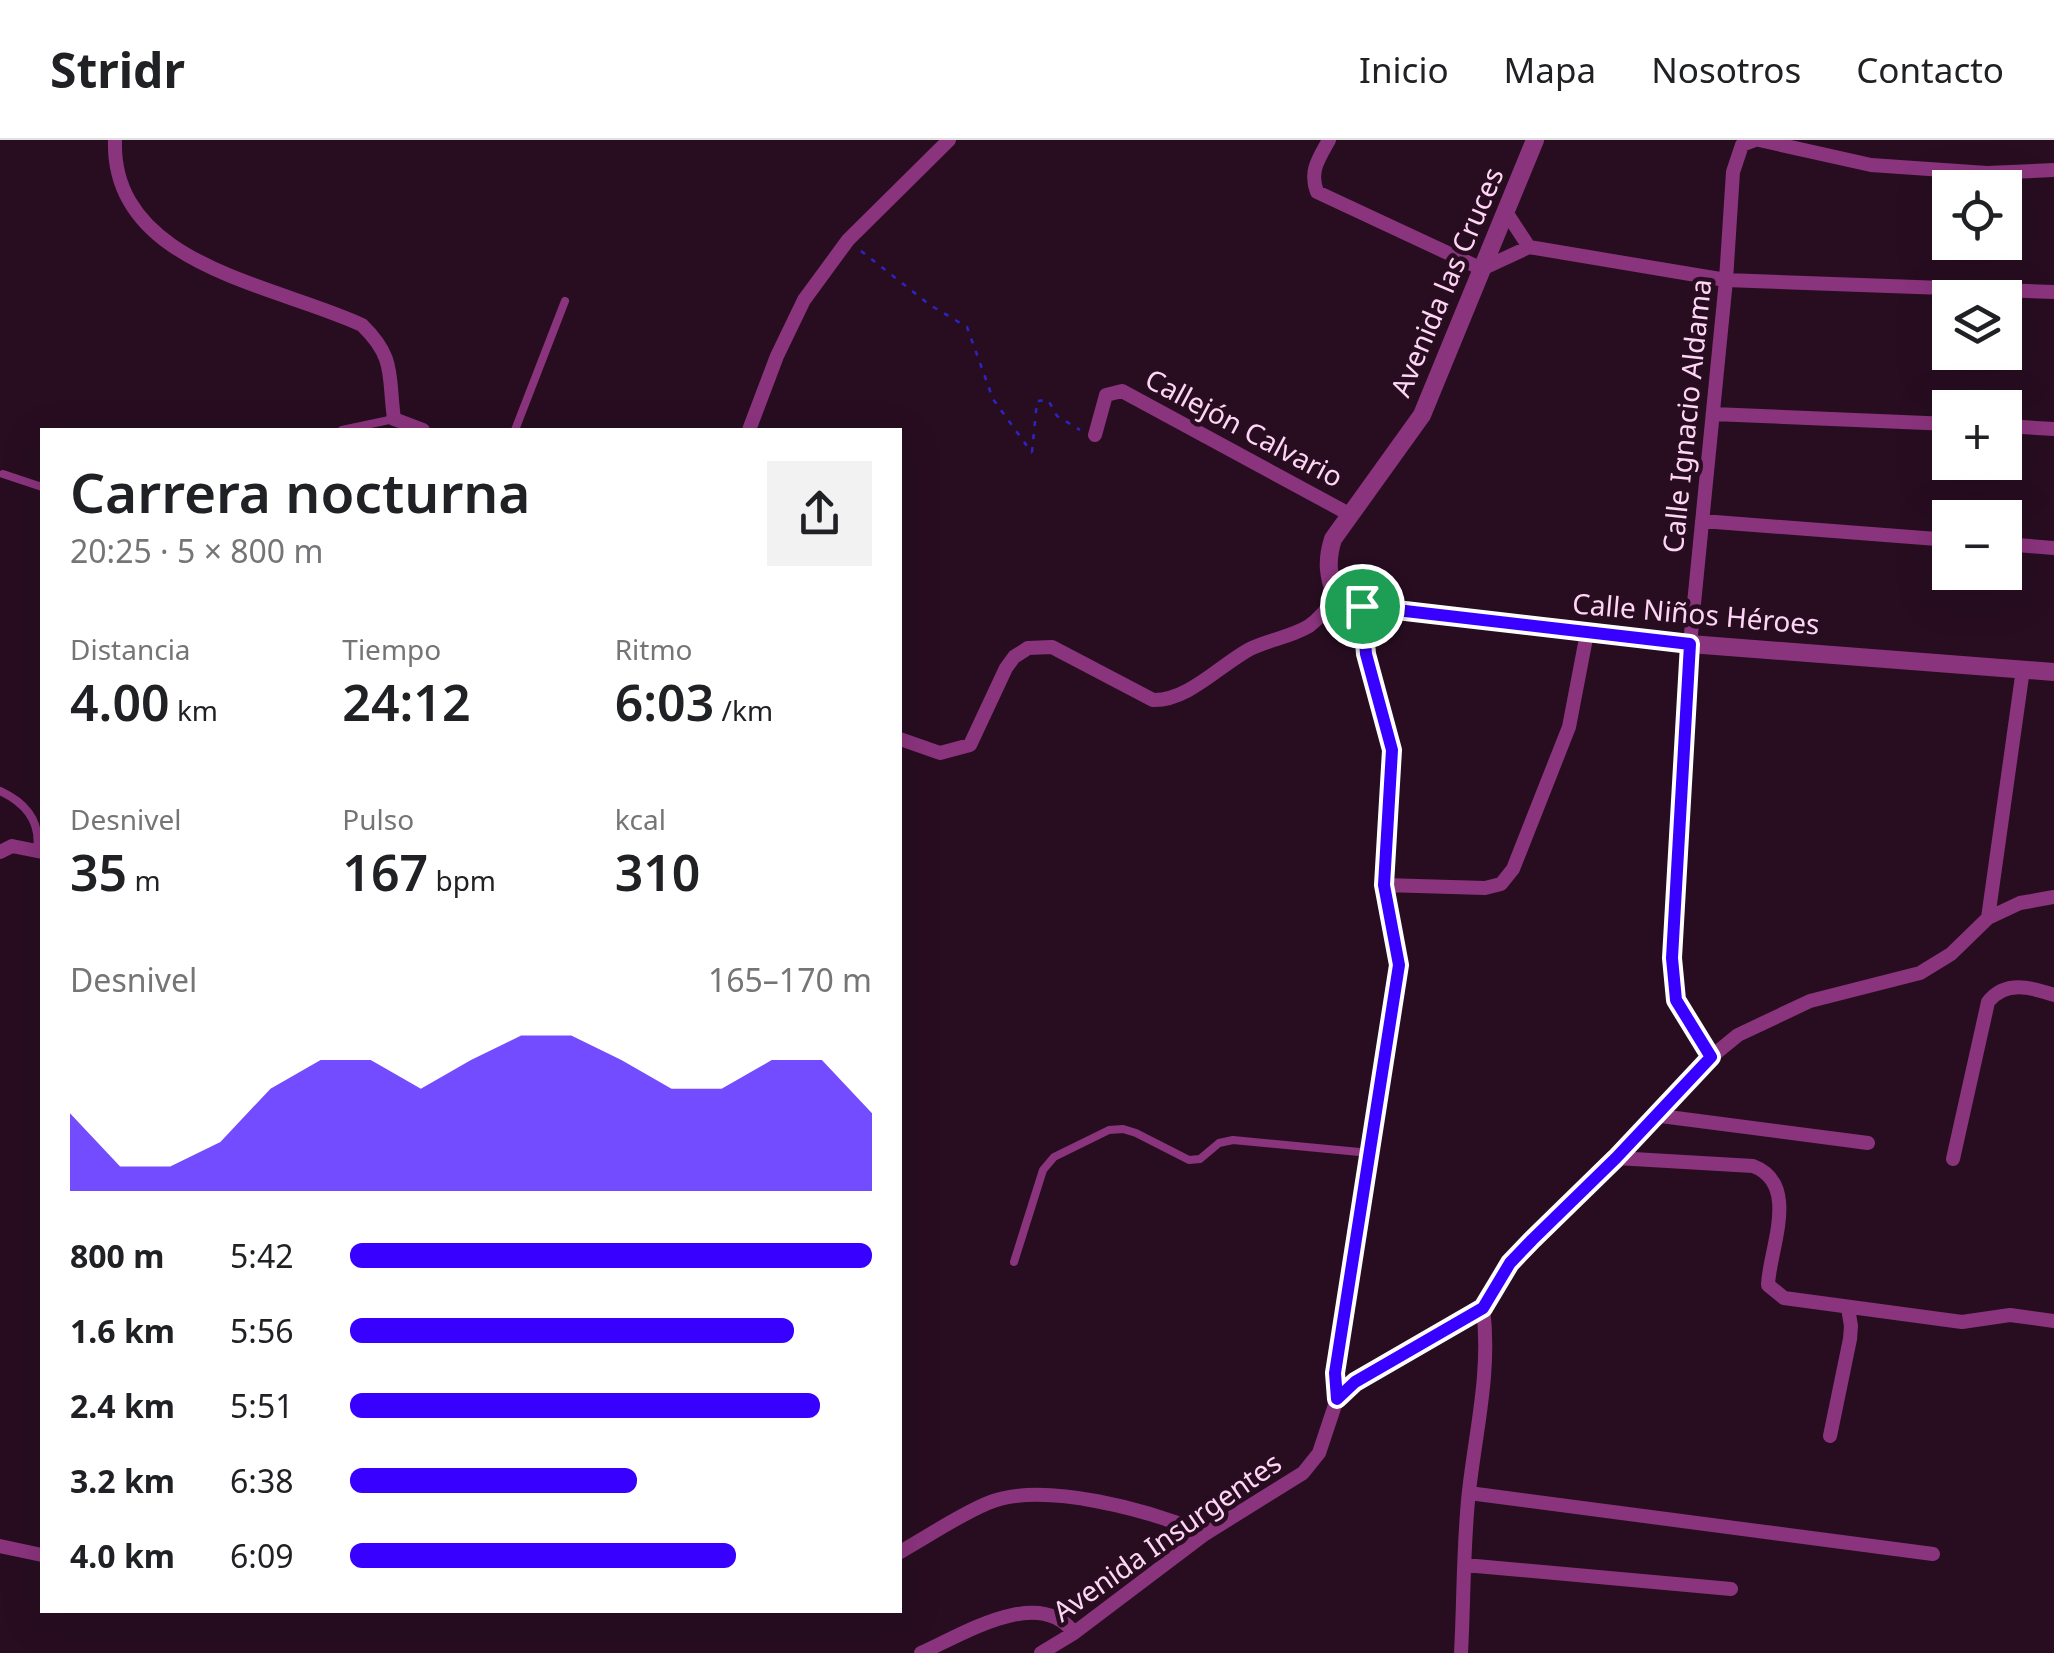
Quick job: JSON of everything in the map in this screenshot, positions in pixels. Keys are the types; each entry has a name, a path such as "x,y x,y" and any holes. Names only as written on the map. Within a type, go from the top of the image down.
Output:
{"street":[{"path":"115,140 116,172 123,192 151,232 202,262 362,324 381,344 390,364 394,419 417,428"},
{"path":"750,428 777,356 804,300 848,240 949,140"},
{"path":"1329,140 1314,166 1317,192 1482,269 1529,247 1726,280 2054,292"},
{"name":"Avenida las Cruces","path":"1336,597 1328,576 1328,556 1334,539 1422,415 1535,140"},
{"path":"1757,140 1871,165 1987,173 2054,170"},
{"name":"Calle Ignacio Aldama","path":"1711,1057 1676,1000 1672,958 1690,644 1733,172 1742,145 1757,140"},
{"path":"1506,212 1529,247"},
{"name":"Callejón Calvario","path":"1095,436 1106,395 1113,391 1134,395 1349,514"},
{"path":"1713,414 1932,423"},
{"path":"2022,427 2054,428"},
{"path":"1702,521 1932,539"},
{"path":"2022,545 2054,548"},
{"path":"902,740 940,753 970,745 1006,668 1028,648 1052,647 1153,700 1165,700 1178,696 1248,650 1306,628 1336,597"},
{"name":"Calle Niños Héroes","path":"1336,597 1362,606 1690,644 2054,672"},
{"name":"Avenida Insurgentes","path":"1054,1650 1205,1534 1303,1473 1320,1453 1337,1399 1335,1373 1399,965 1384,885 1392,750 1366,654 1362,606"},
{"path":"1384,885 1484,888 1501,884 1513,870 1569,727 1587,632"},
{"path":"1988,918 2022,669"},
{"path":"0,852 12,846 40,851"},
{"path":"1337,1399 1355,1382 1483,1308 1521,1251 1711,1057 1738,1036 1810,1001 1920,973 1951,954 1988,918 2020,903 2054,897"},
{"path":"1953,1159 1988,1002 2004,988 2020,986 2054,994"},
{"path":"1653,1115 1868,1142"},
{"path":"1616,1158 1754,1166 1764,1170 1772,1180 1780,1220 1768,1285 1784,1298 1962,1322 2010,1315 2054,1321"},
{"path":"1460,1653 1469,1493 1484,1388 1487,1342 1483,1308"},
{"path":"1830,1436 1852,1326 1848,1308"},
{"path":"1469,1493 1932,1554"},
{"path":"902,1551 991,1502 1054,1496 1162,1516 1205,1534"},
{"path":"0,1546 40,1555"},
{"path":"1466,1565 1731,1589"},
{"path":"922,1653 1020,1612 1053,1618 1067,1624 1074,1633"}],"lane":[{"path":"515,428 565,302"},
{"path":"351,428 394,419"},
{"path":"3,474 40,486"},
{"path":"0,791 20,802 31,816 40,832 40,851"},
{"path":"1014,1262 1043,1170 1054,1157 1109,1130 1136,1133 1189,1160 1200,1159 1219,1143 1233,1140 1370,1153"}],"path":[{"path":"848,240 930,305 966,326 993,399 1032,453 1038,401 1042,399 1048,400 1057,416 1095,436"}],"route":[{"path":"1362,606 1690,644 1672,958 1676,1000 1711,1057 1510,1263 1483,1308 1355,1382 1337,1399 1335,1373 1399,965 1384,885 1392,750 1366,654 1362,606"}]}
